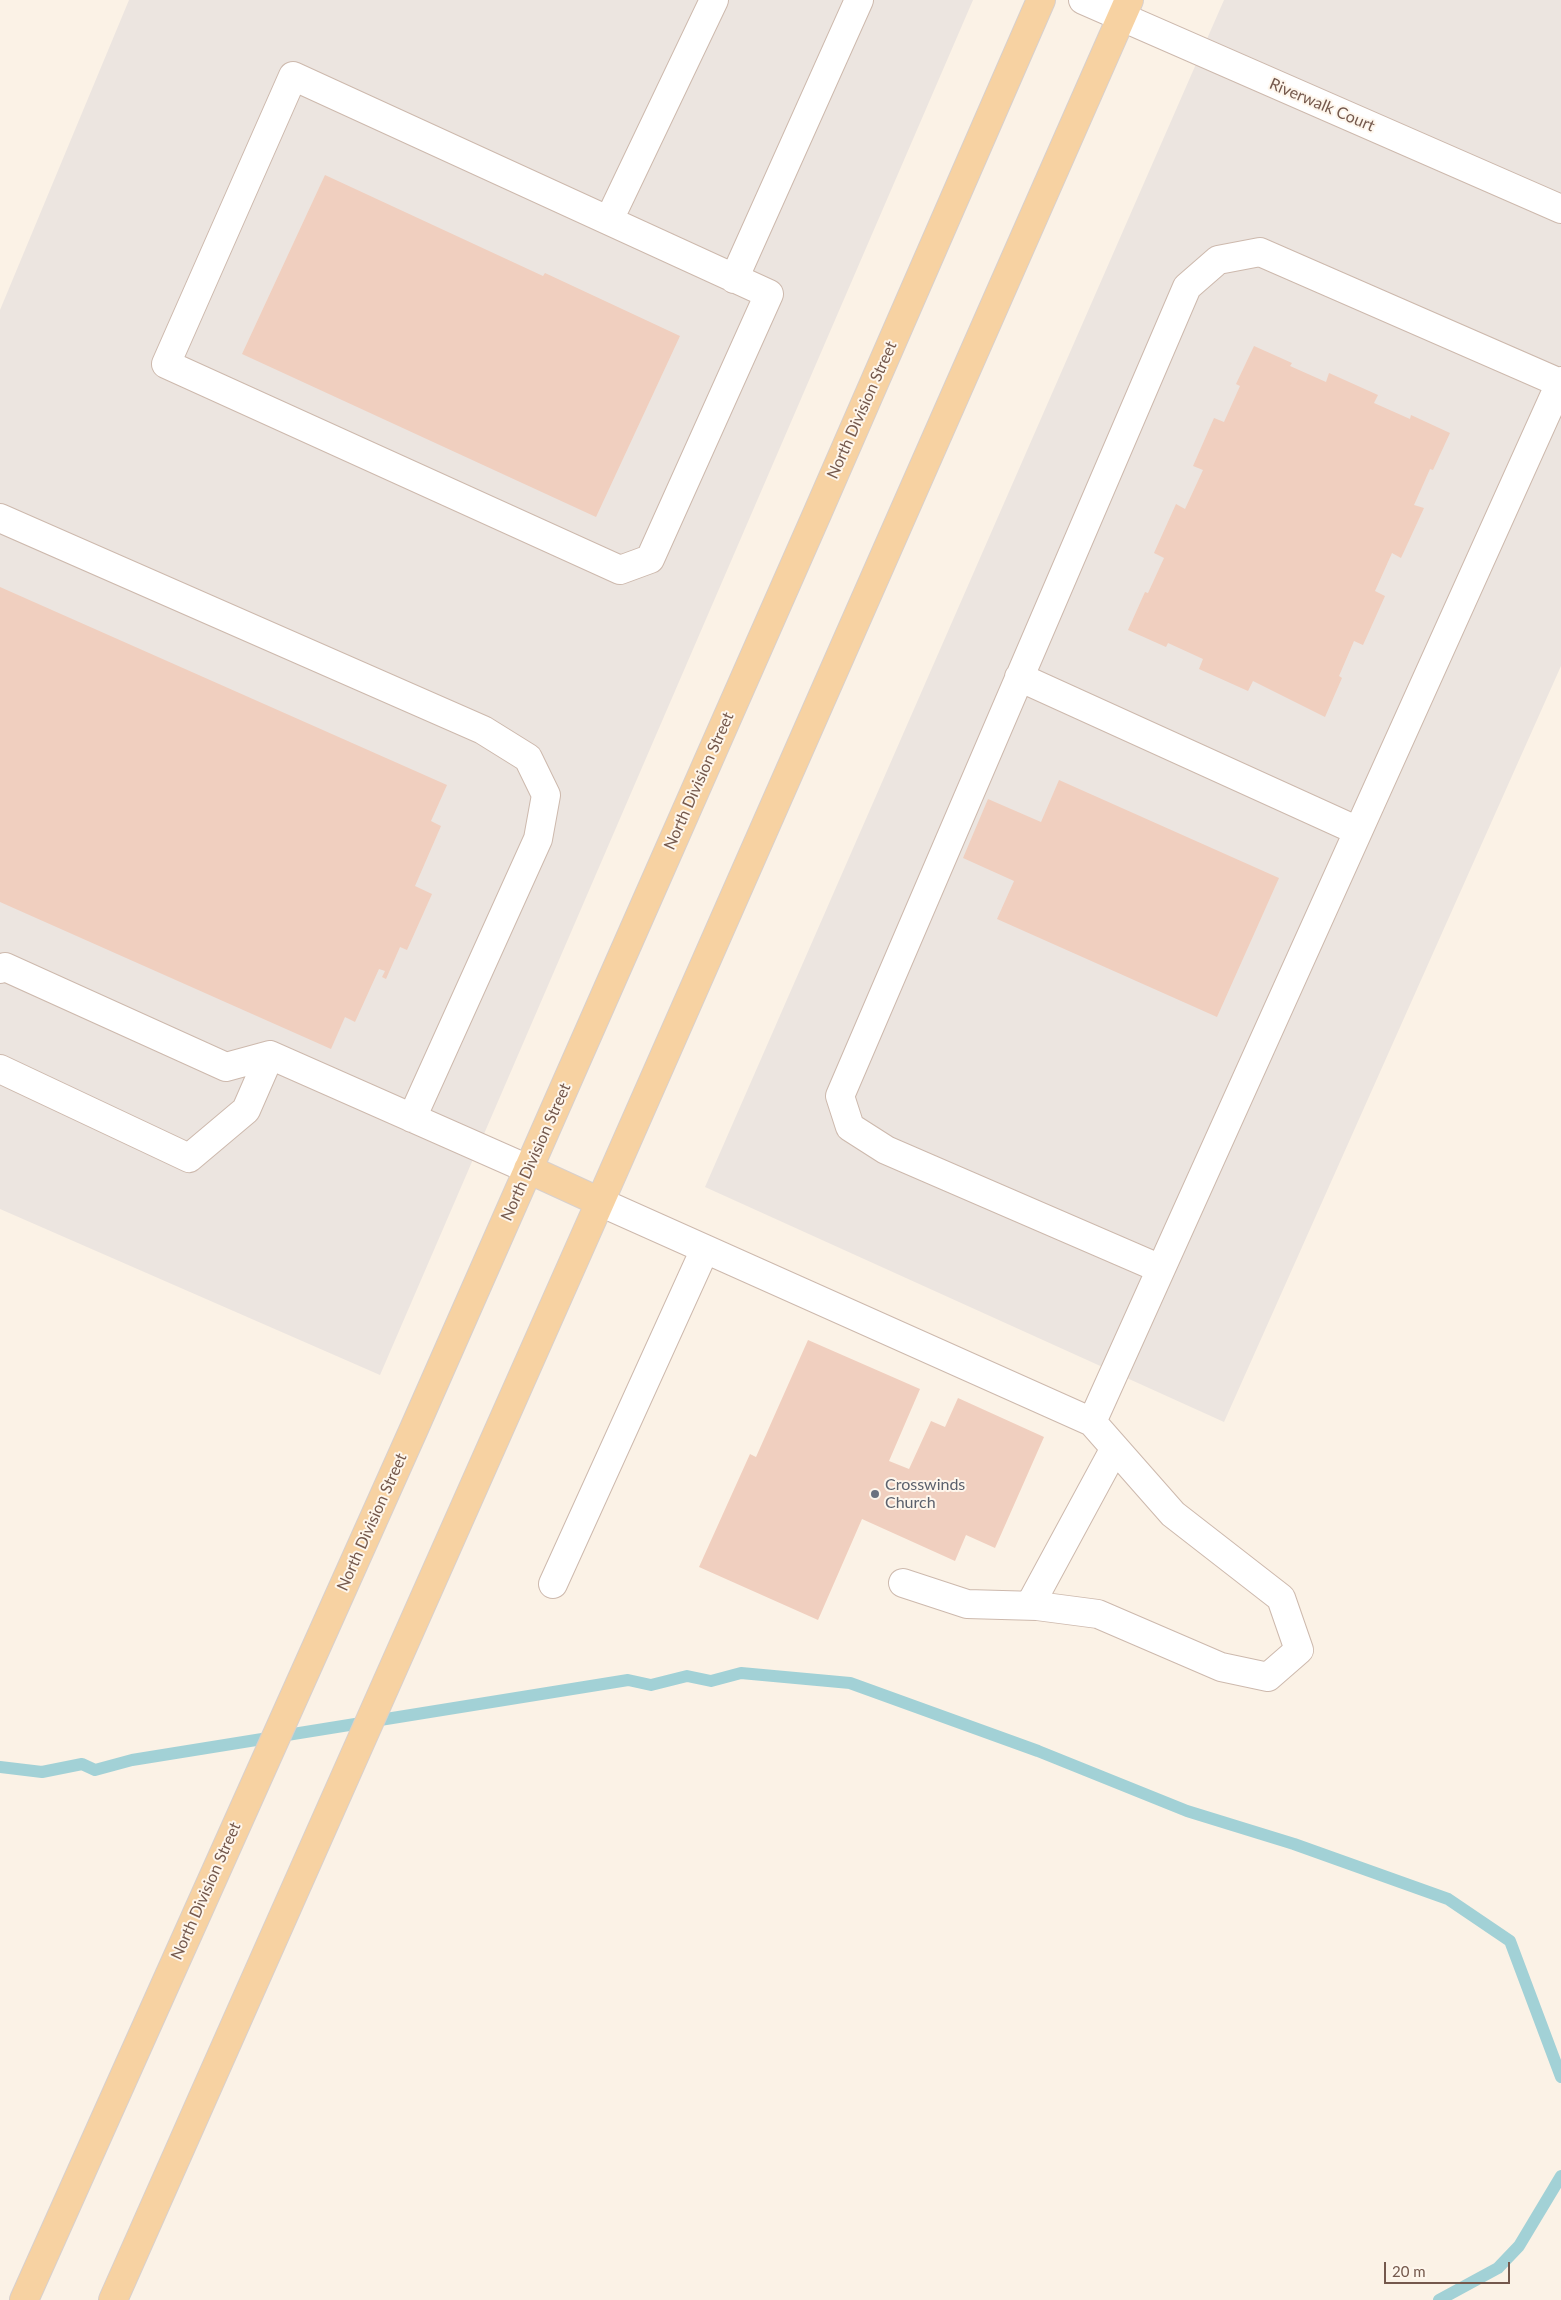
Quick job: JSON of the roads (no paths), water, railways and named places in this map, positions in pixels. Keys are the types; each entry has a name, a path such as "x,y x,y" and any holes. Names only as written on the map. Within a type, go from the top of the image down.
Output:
{"main road":[{"name":"North Division Street","path":"24,2300 528,1169 1041,0"},
{"path":"113,2300 600,1202 1125,9"},
{"path":"528,1169 600,1202"}],"street":[{"path":"609,220 714,0"},
{"path":"734,279 859,0"},
{"name":"Riverwalk Court","path":"1083,0 1125,9 1561,209"},
{"path":"293,76 734,279 769,294 650,559 620,570 166,364 293,76"},
{"path":"1092,1422 1161,1269 1560,382 1260,252 1218,260 1187,287 1018,677 840,1096 850,1127 886,1150 1161,1269"},
{"path":"0,518 483,730 528,758 546,795 538,839 412,1118"},
{"path":"1018,677 1358,831"},
{"path":"0,968 5,967 226,1066 270,1055 528,1169"},
{"path":"0,1069 189,1158 246,1110 270,1055"},
{"path":"600,1202 1092,1422 1173,1514 1281,1598 1299,1650 1268,1677 1221,1667 1098,1614 1030,1605 967,1604 903,1583"},
{"path":"553,1584 706,1249"},
{"path":"1030,1605 1115,1448"}],"waterway":[{"path":"0,1767 42,1772 82,1764 95,1770 132,1760 628,1680 651,1685 687,1676 711,1681 741,1673 850,1683 1038,1751 1187,1811 1294,1844 1448,1899 1510,1941 1561,2077"},
{"path":"1439,2300 1498,2268 1519,2246 1561,2176"}],"place":[{"name":"Crosswinds Church","path":"875,1494"}]}
